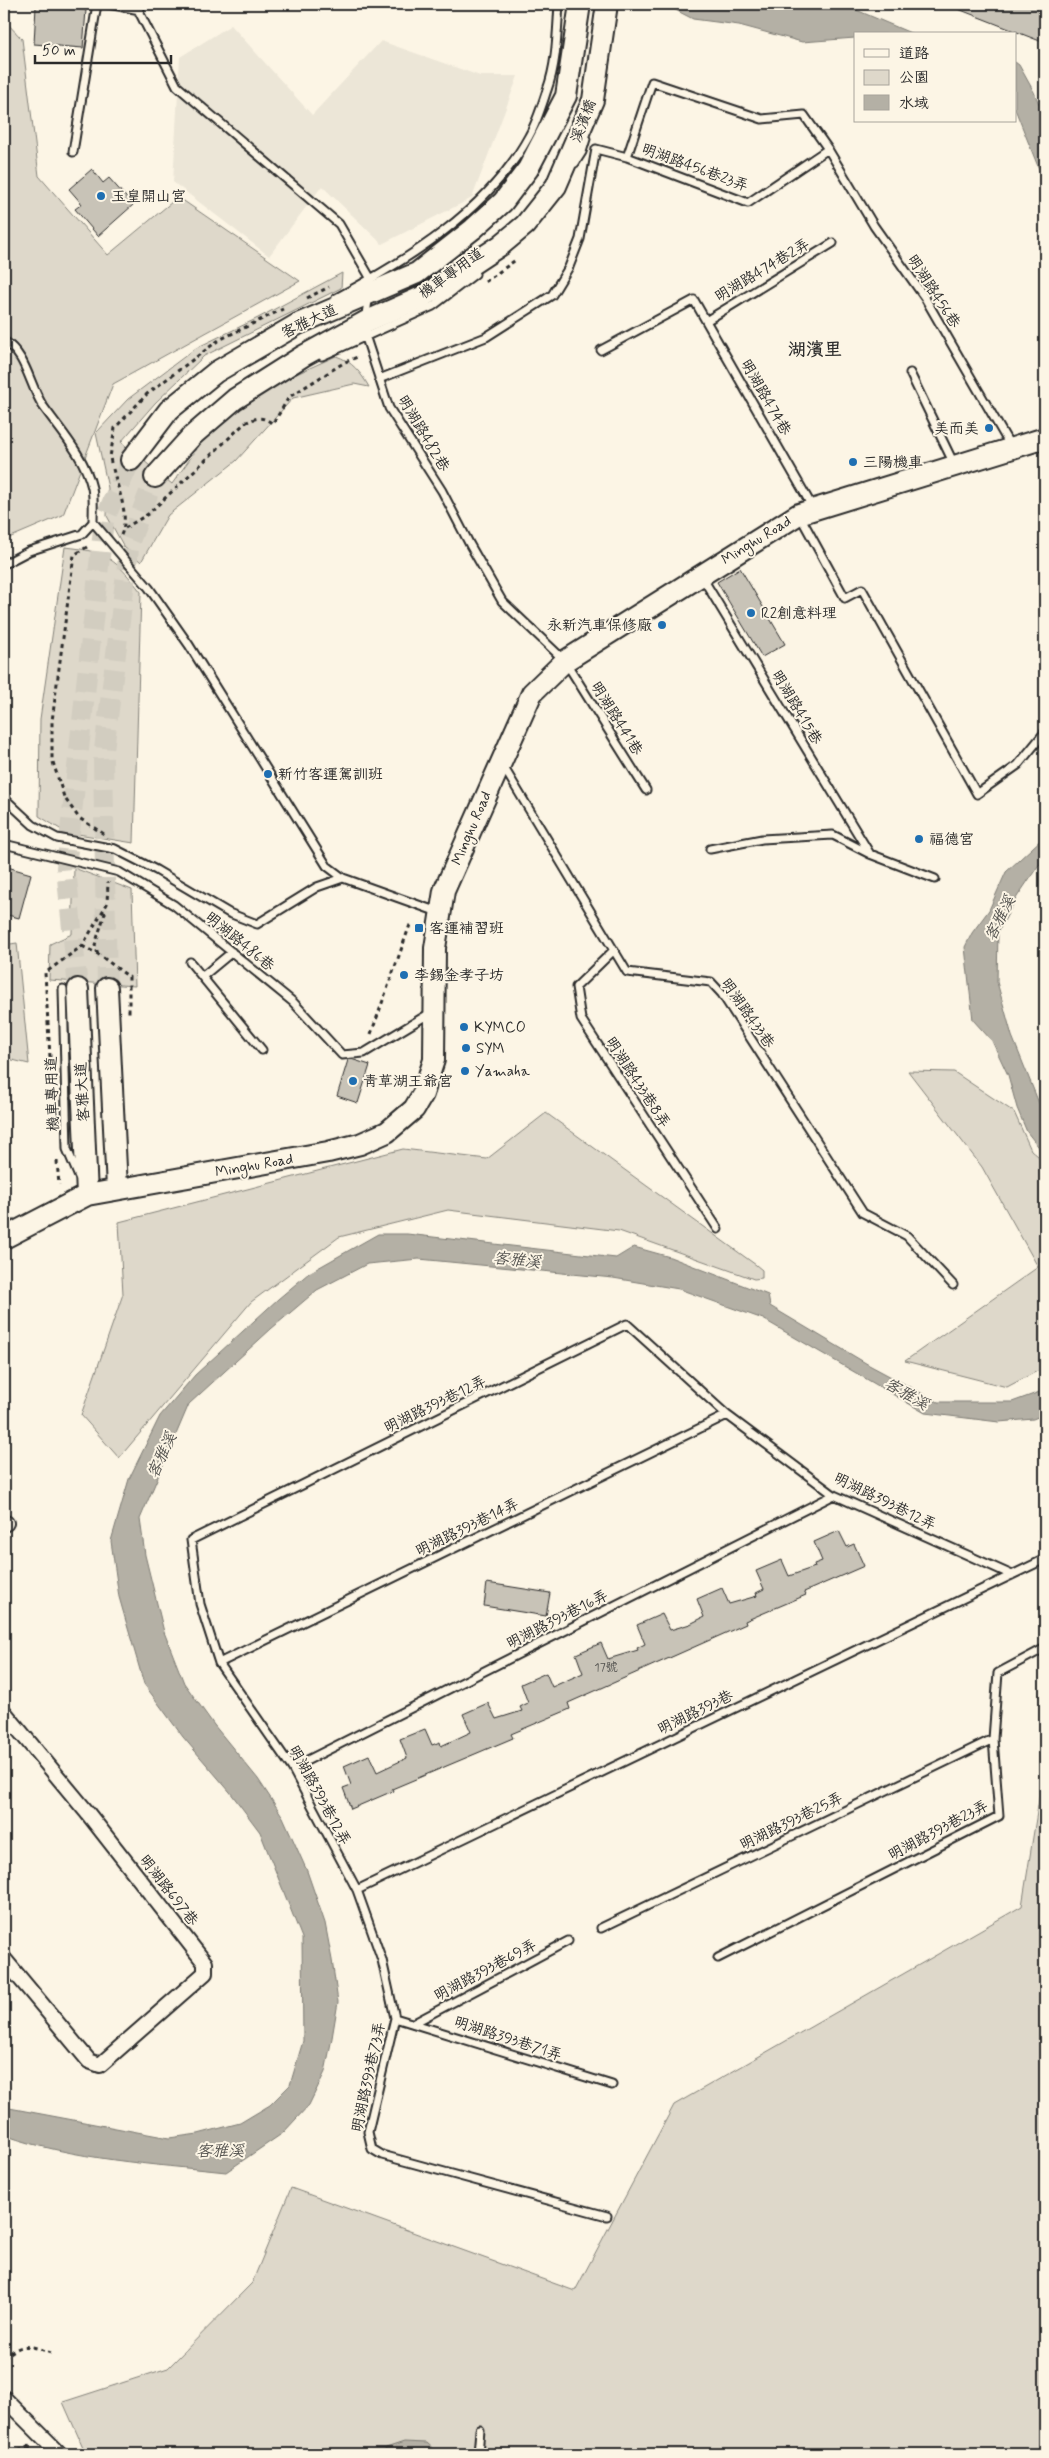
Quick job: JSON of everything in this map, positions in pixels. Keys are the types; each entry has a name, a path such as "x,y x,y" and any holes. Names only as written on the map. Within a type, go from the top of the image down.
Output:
{"street":[{"name":"溪濱橋","path":"503,202 528,169 566,96 580,4"},
{"name":"溪濱橋","path":"527,227 556,186 593,100 609,4"},
{"name":"客雅大道","path":"131,460 169,410 216,372 298,324 370,287 417,272 473,229 503,202"},
{"name":"客雅大道","path":"155,477 192,436 235,399 302,356 365,330 424,296 527,227"},
{"name":"Minghu Road","path":"4,1238 86,1195 328,1152 360,1144 387,1132 414,1109 427,1084 434,1060 435,948 444,891 500,761 532,693 565,661 806,511 1013,450 1045,438"},
{"name":"客雅大道","path":"107,988 117,1188"},
{"name":"客雅大道","path":"70,989 86,1195"},
{"name":"明湖路697巷","path":"4,1712 86,1811 205,1963 205,1973 100,2064 88,2061 4,1959"},
{"path":"4,2398 60,2454"}],"lane":[{"path":"73,152 97,4"},
{"path":"108,4 138,7 177,86 339,224 370,287"},
{"path":"330,301 370,287 456,221 484,195 507,169 530,136 548,89 557,42 559,4"},
{"name":"明湖路456巷","path":"627,157 652,82 762,119 804,115 828,149 874,226 925,298 1013,450"},
{"path":"379,379 486,337 552,296 569,268 580,239 596,149 627,157"},
{"name":"明湖路456巷23弄","path":"627,157 748,203 828,149"},
{"name":"機車專用道","path":"486,266 527,227"},
{"name":"明湖路474巷2弄","path":"706,320 833,243"},
{"name":"機車專用道","path":"187,454 200,439 238,404 307,362 365,330 433,306 478,271"},
{"name":"明湖路482巷","path":"370,287 365,330 389,408 442,490 470,545 502,601 565,661"},
{"name":"明湖路474巷","path":"601,350 694,300 806,511 845,598 862,589 977,794 1018,765 1045,732"},
{"path":"246,345 321,305"},
{"path":"4,341 11,345 29,373 42,404 76,453 92,487 93,522 149,588 172,620 327,866 343,878 440,913"},
{"path":"910,373 955,467"},
{"path":"161,406 183,388"},
{"path":"4,564 29,551 82,534 93,522"},
{"name":"明湖路415巷","path":"701,575 870,854"},
{"name":"明湖路441巷","path":"565,661 646,790"},
{"name":"明湖路433巷","path":"500,761 627,972 711,982 722,994 863,1214 907,1236 953,1285"},
{"path":"4,798 33,825 57,838 115,849 156,870 229,914 257,924 317,887 343,878"},
{"path":"710,849 762,839 833,836 870,854 935,879"},
{"name":"明湖路486巷","path":"4,844 119,872 174,905 293,1002 342,1055 364,1054"},
{"name":"明湖路433巷8弄","path":"613,951 576,987 581,1019 718,1229"},
{"path":"203,976 232,952"},
{"path":"190,962 262,1050"},
{"path":"364,1054 434,1010"},
{"path":"117,1188 123,1159"},
{"name":"明湖路393巷12弄","path":"357,1890 292,1768 219,1663 200,1604 191,1540 628,1324 727,1415 834,1494 1012,1575"},
{"name":"明湖路393巷14弄","path":"219,1663 727,1415"},
{"name":"明湖路393巷16弄","path":"292,1768 834,1494"},
{"name":"明湖路393巷","path":"357,1890 1045,1559"},
{"name":"明湖路393巷23弄","path":"718,1958 1000,1816 993,1739 998,1673 1045,1648"},
{"name":"明湖路393巷25弄","path":"601,1928 993,1739"},
{"name":"明湖路393巷73弄","path":"357,1890 382,1960 395,2018 368,2132 370,2144 376,2153 608,2216"},
{"name":"明湖路393巷69弄","path":"414,2022 568,1942"},
{"name":"明湖路393巷71弄","path":"395,2018 414,2022 612,2086"},
{"path":"478,2454 480,2430"}],"path":[{"path":"125,528 148,514 246,422 258,417 274,424 289,397 345,362 370,351"},
{"path":"98,954 95,945 107,904"},
{"path":"364,1054 411,922"},
{"path":"82,946 98,954 128,978"},
{"path":"45,973 51,1062"},
{"path":"4,2358 15,2348 31,2345 51,2353"},
{"path":"11,2454 30,2446"}],"shaded area":[{"path":"231,25 312,115 381,41 480,76 518,76 472,198 382,244 322,186 269,256 173,182 180,57"}],"green space":[{"path":"4,20 22,39 39,176 108,255 178,197 300,281 113,384 63,515 4,540"},
{"path":"342,273 341,288 204,356 155,403 121,442 172,484 212,428 279,382 336,356 356,368 369,387 354,384 293,398 236,461 168,515 141,562 124,547 107,516 108,488 96,433 128,399 196,348 258,318"},
{"path":"65,547 91,551 109,559 124,572 141,592 134,843 65,832 39,816 40,719"},
{"path":"74,868 132,890 135,986 49,980 50,944 72,934"},
{"path":"17,943 29,1064 4,1058 4,945"},
{"path":"908,1071 954,1072 1014,1112 1031,1150 1045,1162 1045,1367 1007,1387 905,1361 1038,1267 982,1167"},
{"path":"546,1113 756,1265 762,1270 762,1278 754,1279 619,1231 448,1210 339,1237 251,1302 119,1458 81,1415 123,1294 119,1222 403,1149 487,1159"},
{"path":"1045,1784 1045,2454 86,2454 63,2402 168,2368 252,2283 291,2188 575,2291 674,2105 1022,1906 1041,1787"}],"water":[{"path":"664,4 780,6 829,4 854,9 908,32 854,32 854,38 802,42 739,25 693,19"},
{"path":"1016,63 1034,92 1045,118 1045,184 1016,112"},
{"name":"客雅溪","path":"1045,836 1045,859 1017,897 998,932 997,982 1012,1036 1045,1118 1045,1155 1027,1132 1017,1108 1008,1075 992,1041 973,1020 965,947 972,933 989,910 1006,872"},
{"name":"客雅溪","path":"378,1234 407,1234 616,1258 634,1247 670,1257 768,1295 770,1306 869,1365 938,1402 1012,1402 1045,1390 1045,1414 1033,1419 999,1422 925,1413 763,1319 679,1289 613,1278 419,1259 367,1264 317,1290 189,1404 140,1519 145,1555 164,1632 184,1683 214,1725 258,1779 283,1817 307,1871 325,1923 338,2002 325,2072 309,2105 283,2133 226,2172 86,2156 4,2135 4,2107 169,2138 198,2134 240,2123 270,2105 290,2085 303,2041 302,1938 260,1832 230,1792 183,1737 144,1684 119,1597 111,1541 129,1479 160,1416 195,1375 309,1273"},
{"path":"404,2442 427,2443 439,2454 379,2454 386,2448"}],"building":[{"path":"1045,4 1045,43 948,5"},
{"path":"36,6 86,10 83,48 34,44"},
{"name":"玉皇開山宮","path":"92,169 103,183 109,178 133,205 98,236 75,209 82,204 69,189"},
{"name":"R2創意料理","path":"740,568 785,644 762,657 717,582"},
{"path":"4,866 31,874 19,918 4,914"},
{"name":"青草湖王爺宮","path":"351,1059 370,1065 358,1103 337,1096 348,1060"},
{"path":"839,1531 847,1547 854,1544 864,1566 804,1592 806,1595 745,1621 746,1624 568,1703 570,1709 511,1734 513,1738 392,1789 393,1791 351,1809 343,1788 351,1785 344,1766 369,1755 377,1772 407,1758 400,1739 425,1729 432,1745 440,1742 441,1746 471,1732 463,1714 488,1703 496,1719 522,1711 520,1707 528,1703 521,1684 546,1673 552,1687 583,1673 576,1654 601,1643 608,1659 638,1650 637,1648 645,1644 637,1625 662,1614 670,1630 690,1624 704,1617 697,1599 722,1588 729,1604 757,1596 756,1593 764,1589 756,1571 782,1560 789,1576 815,1567 814,1564 822,1561 814,1542"},
{"path":"487,1583 550,1593 546,1616 484,1606"}],"tunnel":[{"path":"78,989 66,868 104,520 131,460"},
{"path":"107,988 103,758 130,541 155,477"}],"place":[{"name":"玉皇開山宮","path":"101,196"},
{"name":"美而美","path":"989,428"},
{"name":"三陽機車","path":"853,462"},
{"name":"R2創意料理","path":"751,613"},
{"name":"永新汽車保修廠","path":"662,625"},
{"name":"新竹客運駕訓班","path":"268,774"},
{"name":"福德宮","path":"919,839"},
{"name":"客運補習班","path":"419,928"},
{"name":"李錫金孝子坊","path":"404,975"},
{"name":"KYMCO","path":"464,1027"},
{"name":"SYM","path":"466,1048"},
{"name":"Yamaha","path":"465,1071"},
{"name":"青草湖王爺宮","path":"353,1081"}],"district":[{"name":"湖濱里","path":"815,349"}]}
